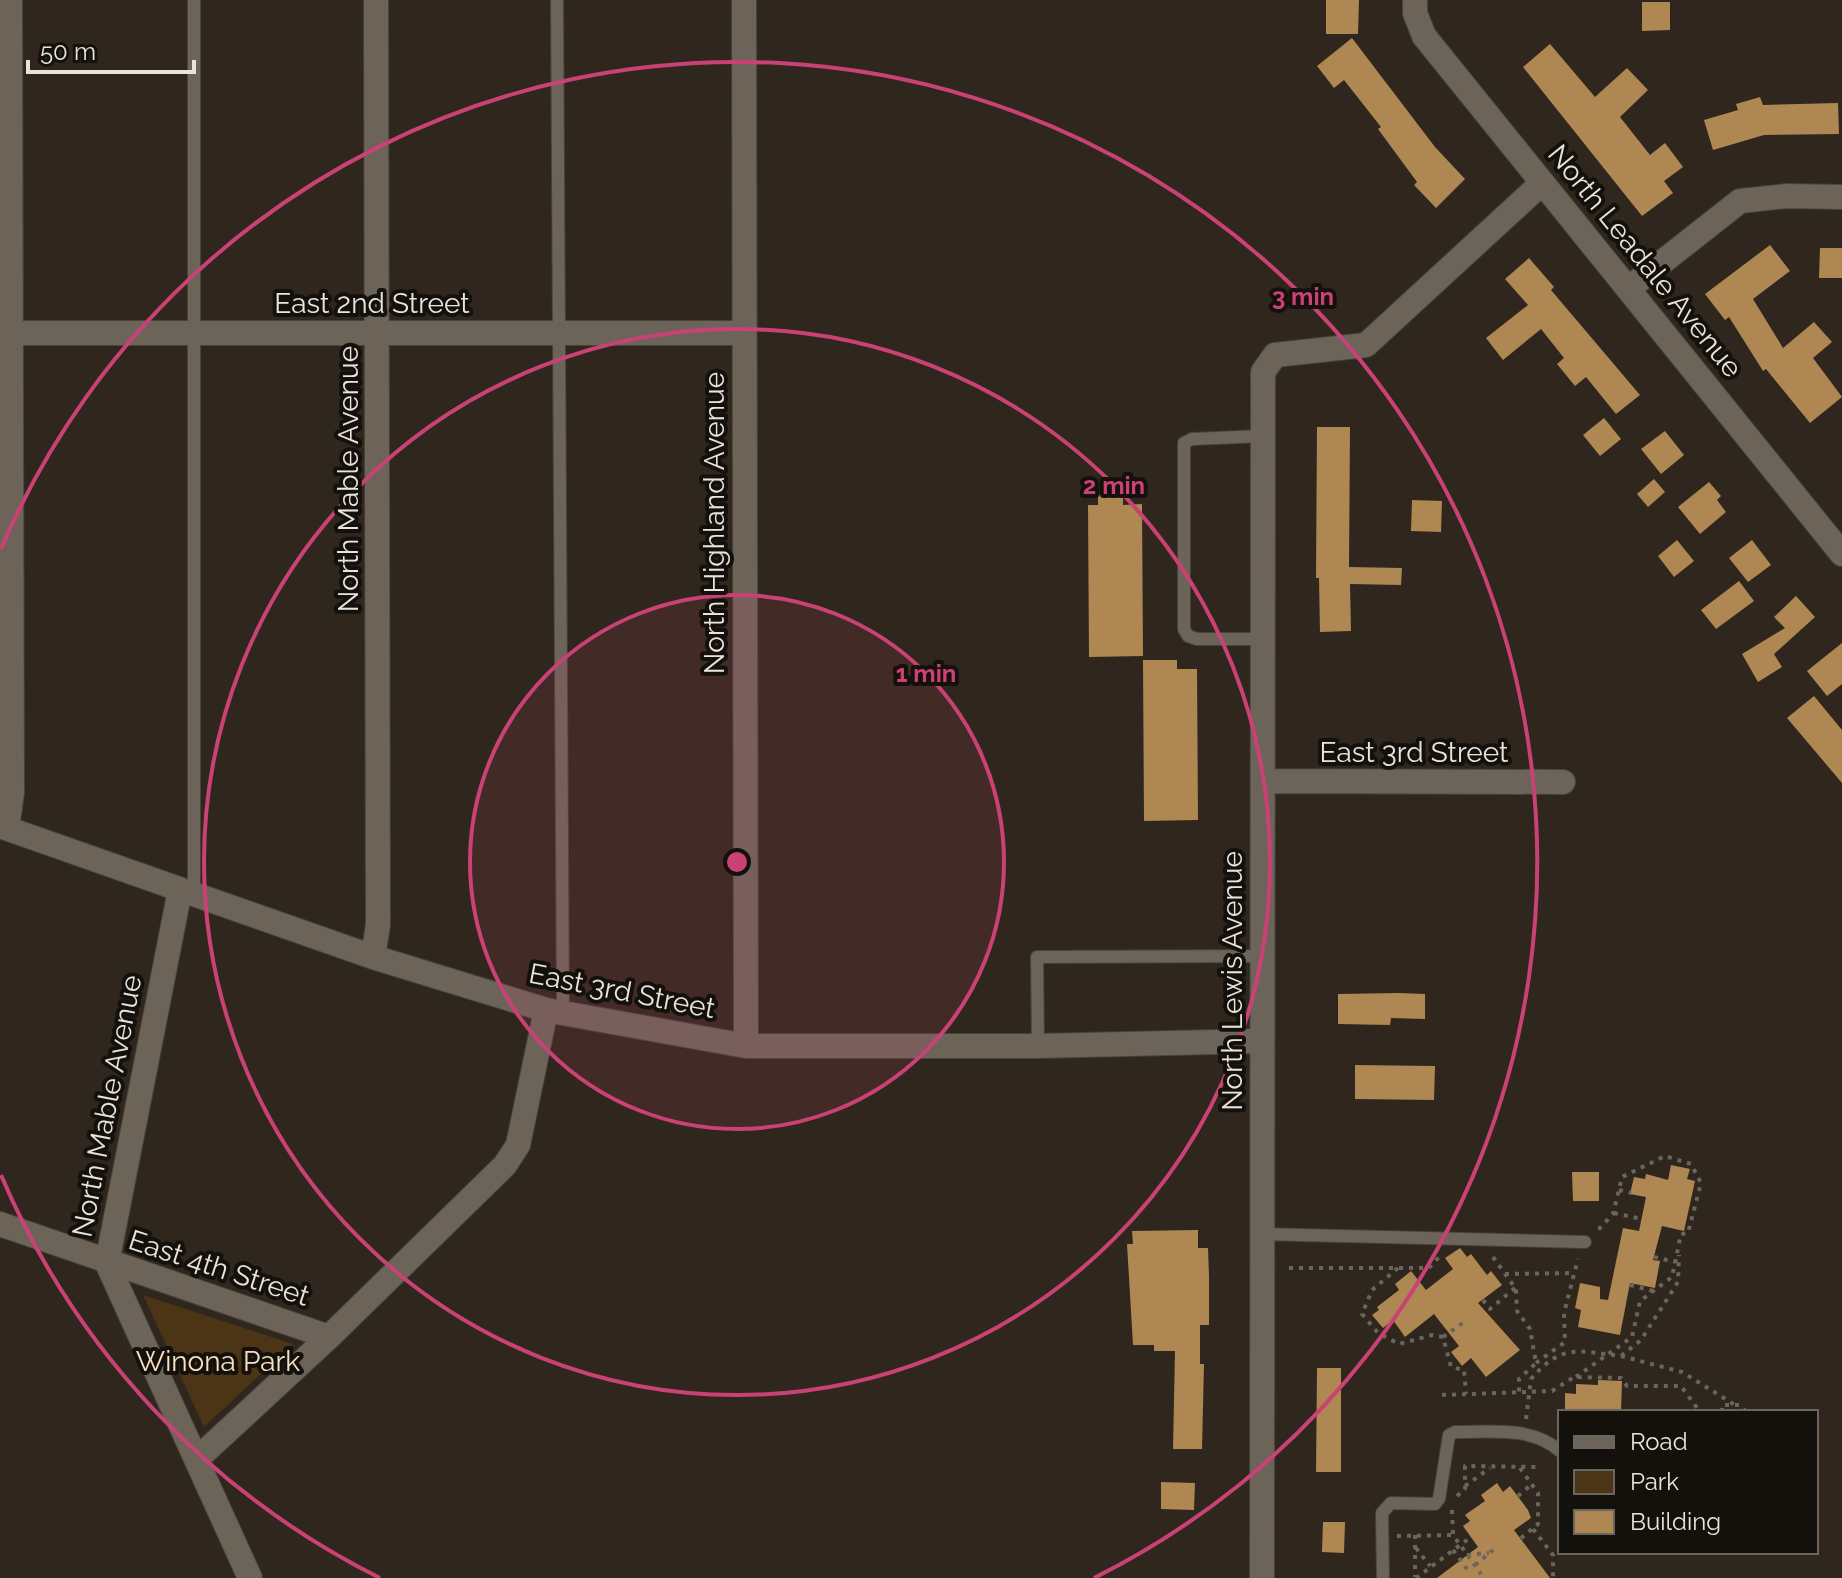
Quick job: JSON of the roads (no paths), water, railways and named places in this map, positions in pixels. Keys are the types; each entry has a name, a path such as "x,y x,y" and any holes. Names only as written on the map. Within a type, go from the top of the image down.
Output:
{"street":[{"path":"3,827 12,793 6,333 10,0"},
{"name":"North Mable Avenue","path":"373,957 378,925 376,0"},
{"name":"North Highland Avenue","path":"744,0 746,1046"},
{"name":"North Leadale Avenue","path":"1415,0 1419,26 1424,36 1842,554"},
{"name":"North Lewis Avenue","path":"1262,1578 1262,384 1267,363 1275,355 1366,345 1377,338 1542,183"},
{"path":"1628,289 1740,201 1787,196 1842,197"},
{"name":"East 2nd Street","path":"6,333 743,333"},
{"name":"East 3rd Street","path":"1264,781 1563,782"},
{"name":"East 3rd Street","path":"3,827 373,957 554,1012 746,1046 1038,1046 1260,1041"},
{"name":"North Mable Avenue","path":"187,893 107,1263 197,1459"},
{"path":"250,1578 197,1459 329,1337 505,1165 518,1145 554,1012"},
{"name":"East 4th Street","path":"0,1224 329,1337"}],"lane":[{"path":"187,893 196,333 194,0"},
{"path":"554,1012 559,333 557,0"},
{"path":"1263,436 1192,439 1184,443 1184,629 1188,636 1197,639 1264,639"},
{"path":"1038,1046 1037,957 1262,956"},
{"path":"1262,1234 1584,1242"},
{"path":"1383,1578 1382,1513 1391,1503 1435,1504 1439,1499 1449,1435 1455,1432 1525,1433 1548,1441 1558,1449"}],"park label":[{"name":"Winona Park","path":"218,1361"}]}
